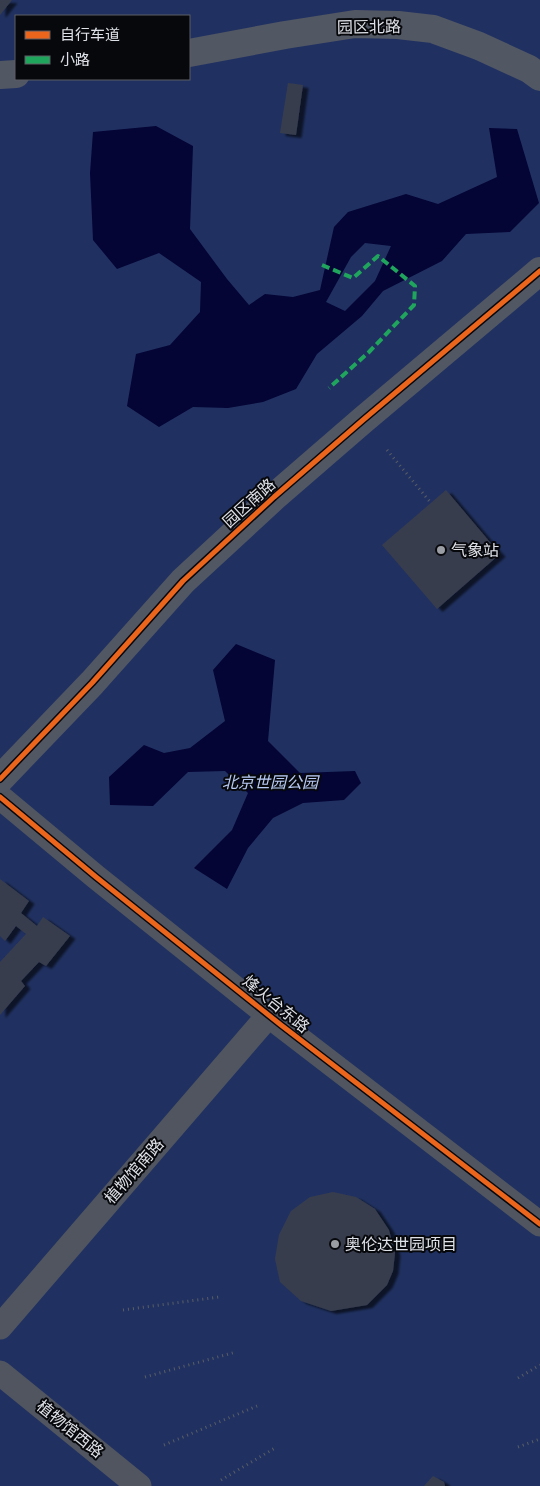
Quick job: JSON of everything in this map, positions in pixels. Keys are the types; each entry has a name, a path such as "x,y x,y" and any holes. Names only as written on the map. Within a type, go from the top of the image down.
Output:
{"street":[{"name":"园区北路","path":"190,53 355,24 398,25 442,33 487,50 529,69 540,77"},
{"path":"0,75 15,74"},
{"name":"园区南路","path":"0,779 92,683 183,581 274,497 540,271"},
{"name":"烽火台东路","path":"0,797 96,877 269,1015 540,1224"},
{"name":"植物馆南路","path":"0,1326 269,1015"},
{"name":"植物馆西路","path":"0,1373 139,1486"}],"path":[{"path":"387,450 432,503"},
{"path":"123,1310 219,1297"},
{"path":"145,1378 236,1352"},
{"path":"518,1378 540,1364"},
{"path":"164,1445 257,1406"},
{"path":"518,1447 540,1439"},
{"path":"221,1480 275,1448"}],"green space":[{"name":"北京世园公园","path":"0,0 540,0 540,1486 0,1486"}],"shaded area":[{"path":"156,126 193,146 190,229 249,305 265,294 293,297 320,290 334,227 348,212 406,194 438,204 497,177 489,128 517,129 539,203 510,232 466,234 442,261 383,291 362,316 317,354 296,389 263,402 228,408 193,407 159,427 127,406 136,354 170,345 200,312 201,282 159,253 117,269 93,240 90,173 93,132","holes":["365,243 391,246 375,281 345,311 326,302 351,257"]},
{"path":"236,644 275,660 268,741 300,773 355,771 361,783 344,800 303,803 273,818 248,848 227,889 194,868 232,830 248,793 225,771 188,772 153,806 110,805 109,777 144,745 164,753 190,748 225,721 213,670"}],"building":[{"path":"0,0 12,0 0,15"},
{"path":"288,83 303,85 296,135 280,133"},
{"name":"气象站","path":"446,490 500,554 437,609 382,545"},
{"path":"0,879 29,901 21,913 37,926 43,917 70,936 46,966 39,962 21,981 25,986 0,1015 0,962 26,934 16,926 5,941 0,936"},
{"name":"奥伦达世园项目","path":"333,1192 356,1197 375,1209 389,1230 395,1253 393,1271 387,1285 367,1305 331,1311 301,1301 280,1282 275,1259 279,1235 291,1211 310,1197"},
{"path":"433,1476 444,1482 445,1486 424,1486"}],"marked path":[{"path":"322,265 353,278 378,256 415,286 414,305 369,352 329,388"}],"cycle path":[{"path":"0,779 92,683 183,581 274,497 540,271"},
{"path":"0,797 96,877 281,1025 540,1224"}],"place":[{"name":"气象站","path":"441,550"},
{"name":"奥伦达世园项目","path":"335,1244"}]}
